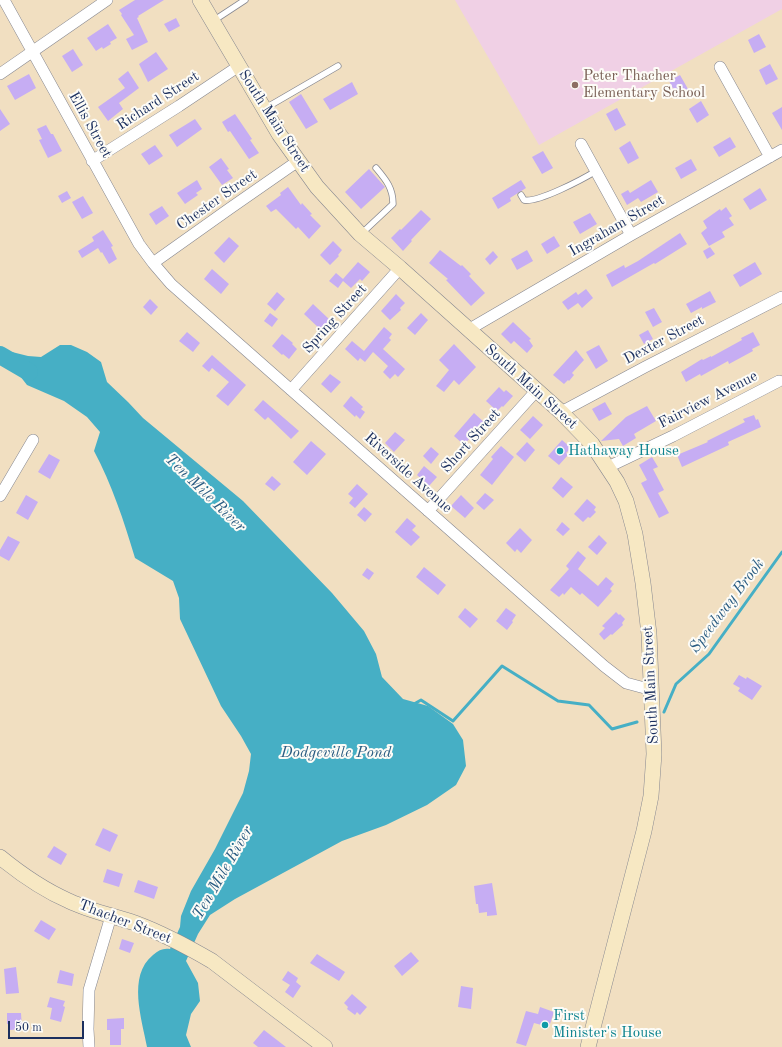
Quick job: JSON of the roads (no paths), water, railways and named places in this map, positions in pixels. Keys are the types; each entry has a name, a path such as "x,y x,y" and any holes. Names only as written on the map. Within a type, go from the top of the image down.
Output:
{"main road":[{"name":"South Main Street","path":"200,0 264,110 288,148 317,187 360,234 561,412 592,444 617,482 626,501 635,534 649,634 654,754 648,810 634,873 588,1047"},
{"name":"Thacher Street","path":"0,857 27,878 56,895 88,909 136,924 167,937 212,961 325,1047"}],"street":[{"name":"Ellis Street","path":"4,0 139,244 153,263"},
{"path":"0,74 107,0"},
{"name":"Richard Street","path":"92,161 239,66"},
{"path":"720,67 770,157"},
{"path":"582,144 631,235"},
{"name":"Ingraham Street","path":"468,330 631,235 782,150"},
{"name":"Chester Street","path":"153,263 229,208 298,162"},
{"name":"Riverside Avenue","path":"153,263 171,284 604,666 626,683 652,690"},
{"name":"Spring Street","path":"291,390 400,268"},
{"name":"Dexter Street","path":"561,412 782,297"},
{"name":"Fairview Avenue","path":"608,467 673,436 779,381"},
{"name":"Short Street","path":"428,511 537,390"},
{"path":"0,496 33,440"},
{"path":"89,1047 89,990 111,916"}],"lane":[{"path":"212,21 245,0"},
{"path":"264,110 338,66"},
{"path":"360,234 393,204 393,196 390,186 376,168"},
{"path":"521,196 524,200 529,201 538,199 584,179 596,171"}],"water":[{"name":"Dodgeville Pond","path":"60,345 71,345 87,352 101,362 107,382 143,418 243,501 332,593 364,631 376,654 382,677 403,699 428,706 453,724 463,740 466,766 456,785 427,805 386,825 342,841 235,899 210,915 198,934 186,961 198,983 200,1001 191,1014 186,1035 191,1047 147,1047 138,998 140,974 145,964 153,955 161,950 170,949 180,927 181,916 191,891 215,849 243,793 249,771 251,754 221,706 180,619 179,598 173,581 135,558 117,503 94,451 100,432 87,417 64,401 27,385 8,359 12,352 28,356 41,357"}],"waterway":[{"name":"Ten Mile River","path":"0,355 29,372"},
{"name":"Speedway Brook","path":"664,712 676,684 709,654 782,552"},
{"name":"Speedway Brook","path":"414,704 421,700 453,721 502,666 558,701 589,705 612,729 637,722"}],"place":[{"name":"Peter Thacher Elementary School","path":"575,85"},
{"name":"Hathaway House","path":"560,451"},
{"name":"First Minister's House","path":"545,1025"}]}
